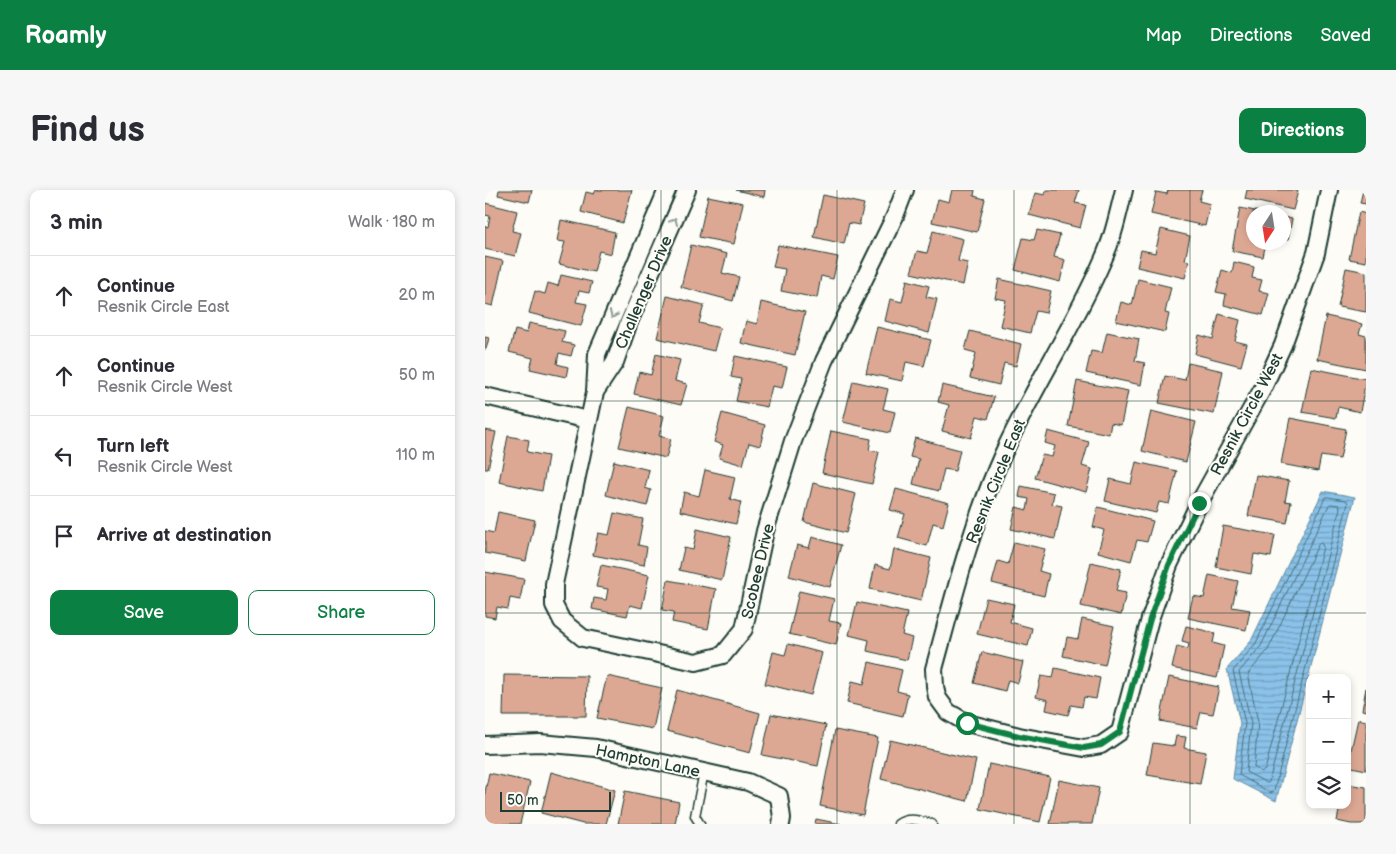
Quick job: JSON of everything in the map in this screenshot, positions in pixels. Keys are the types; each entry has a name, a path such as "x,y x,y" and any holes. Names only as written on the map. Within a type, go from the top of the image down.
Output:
{"street":[{"name":"Challenger Drive","path":"588,420 595,392 597,354 667,190"},
{"name":"Challenger Drive","path":"595,392 615,362 629,322 687,190"},
{"name":"Scobee Drive","path":"588,420 554,584 554,605 562,621 583,638 695,662 723,655 744,630 765,531 793,441 824,361 895,216 905,190"},
{"name":"Resnik Circle East","path":"1019,736 967,723 948,712 937,698 934,669 961,569 982,504 1029,400 1103,261 1113,233 1124,190"},
{"name":"Resnik Circle West","path":"1019,736 1084,748 1101,745 1120,732 1150,619 1169,565 1199,503 1263,388 1283,345 1316,253 1329,190"},
{"path":"627,284 643,291"},
{"path":"485,396 588,420"},
{"name":"Hampton Lane","path":"485,745 540,743 596,748 748,782 779,796 781,824"}],"lane":[{"path":"699,824 695,816 704,772"},
{"path":"898,824 909,819 932,824"}],"water":[{"path":"1323,491 1355,497 1309,674 1306,674 1306,686 1276,801 1233,779 1240,723 1227,669 1251,641"}],"building":[{"path":"499,190 532,190 529,202 498,195"},
{"path":"596,190 632,190 623,223 581,212 586,192 594,194"},
{"path":"736,190 765,190 764,197"},
{"path":"952,190 975,190 974,196 985,199 977,232 932,222 938,199 949,202"},
{"path":"1046,190 1079,190 1075,203 1086,205 1080,228 1029,215 1035,193 1045,195"},
{"path":"1168,190 1202,190 1199,201 1210,204 1205,226 1151,214 1156,192 1167,194"},
{"path":"1247,190 1298,191 1293,210 1291,210 1291,205 1271,205 1245,199"},
{"path":"1363,190 1366,190 1366,204 1360,203"},
{"path":"823,195 864,204 859,225 849,223 844,244 814,237"},
{"path":"708,196 743,203 734,244 699,237"},
{"path":"485,203 517,211 512,231 521,233 515,256 485,249 485,226 488,227 490,216 485,215"},
{"path":"1240,208 1246,209 1246,250 1264,250 1263,257 1232,251"},
{"path":"1359,212 1366,214 1366,262 1349,259"},
{"path":"561,220 615,232 611,254 599,251 594,272 559,264 565,242 557,241"},
{"path":"1161,229 1190,236 1185,260 1189,261 1185,278 1137,267 1141,250 1155,253"},
{"path":"1037,230 1060,235 1054,257 1065,260 1060,282 1015,270 1023,238 1034,240"},
{"path":"933,231 963,239 958,261 968,263 963,285 911,273 917,251 927,253"},
{"path":"691,245 727,254 722,273 739,277 733,301 681,287"},
{"path":"778,245 838,257 833,279 821,276 817,298 781,291 785,269 773,267"},
{"path":"485,257 503,261 493,306 485,304"},
{"path":"1234,262 1254,267 1252,278 1262,280 1259,291 1269,293 1263,315 1224,305 1226,294 1216,292 1222,270 1232,273"},
{"path":"1346,268 1366,272 1366,312 1338,307"},
{"path":"561,275 592,282 589,293 579,291 576,302 587,304 581,326 529,313 535,291 545,294 548,283 558,286"},
{"path":"999,279 1051,291 1046,313 1036,311 1030,333 1000,326 1006,300 995,298"},
{"path":"1138,279 1171,287 1165,313 1169,314 1165,332 1116,321 1121,302 1132,305"},
{"path":"907,280 929,286 926,297 937,299 929,333 885,321 890,299 902,302"},
{"path":"667,296 704,305 699,323 720,328 714,351 657,338"},
{"path":"761,302 805,312 795,355 741,343 746,321 757,324"},
{"path":"1219,314 1240,320 1235,341 1247,344 1241,366 1195,354 1199,335 1213,339"},
{"path":"1326,316 1362,324 1359,334 1366,336 1366,369 1317,359"},
{"path":"529,323 565,331 562,342 574,345 571,356 559,353 557,364 568,367 566,377 530,369 533,358 509,352 515,330 527,333"},
{"path":"877,327 931,340 924,366 906,362 902,381 866,373"},
{"path":"970,331 1021,344 1016,366 1004,363 999,385 970,378 976,353 965,350"},
{"path":"1107,332 1139,339 1135,361 1145,363 1141,385 1086,373 1091,351 1102,353"},
{"path":"485,337 489,338 486,349 485,349"},
{"path":"656,354 680,360 675,381 687,384 681,405 634,394 639,372 651,375"},
{"path":"735,356 787,367 782,388 772,386 767,407 736,401 741,379 731,377"},
{"path":"1188,363 1223,371 1214,414 1159,403 1165,376 1185,380"},
{"path":"1311,368 1366,379 1360,412 1338,407 1336,418 1302,412"},
{"path":"853,381 888,389 883,409 895,412 890,433 843,422"},
{"path":"1077,381 1128,391 1121,425 1111,423 1109,434 1068,426"},
{"path":"942,385 994,397 988,419 977,416 971,438 942,431 949,405 938,402"},
{"path":"629,407 664,416 659,436 671,439 666,458 619,447"},
{"path":"1151,411 1196,422 1186,462 1142,451"},
{"path":"722,413 765,425 760,446 749,443 743,465 719,458 723,445 714,442"},
{"path":"1290,418 1346,429 1340,459 1321,456 1318,471 1281,464"},
{"path":"485,430 496,432 488,469 485,469"},
{"path":"831,431 871,439 869,450 879,452 872,484 822,473"},
{"path":"1048,431 1089,442 1082,466 1092,469 1086,492 1035,478 1042,455 1052,457 1055,446 1045,443"},
{"path":"508,436 529,440 527,452 548,456 542,491 499,482"},
{"path":"915,438 960,450 955,471 944,469 939,491 913,484 919,459 910,457"},
{"path":"614,461 649,470 645,488 651,490 647,506 606,495"},
{"path":"1136,462 1177,471 1169,504 1159,502 1156,513 1105,501 1110,479 1131,484"},
{"path":"705,470 735,477 730,499 741,502 736,524 680,511 684,492 699,496"},
{"path":"1256,475 1289,481 1285,501 1291,502 1287,523 1248,516"},
{"path":"813,483 856,494 846,533 804,522"},
{"path":"1021,486 1054,493 1052,504 1062,506 1055,539 1011,529 1016,507 1027,510 1029,499 1019,497"},
{"path":"896,489 949,503 943,526 933,523 927,546 898,538 905,514 890,510"},
{"path":"1098,507 1153,521 1147,542 1137,540 1131,561 1098,552 1104,530 1093,527"},
{"path":"498,512 535,520 526,561 485,553 485,531 494,533"},
{"path":"614,513 643,519 638,545 647,547 644,565 593,555 598,533 609,535"},
{"path":"1223,526 1275,535 1271,557 1254,554 1251,574 1216,567"},
{"path":"697,529 731,537 722,580 679,570 684,548 693,550"},
{"path":"812,537 841,545 830,587 789,576 797,545 809,548"},
{"path":"1014,542 1045,549 1039,571 1049,574 1044,596 992,583 998,561 1008,564"},
{"path":"894,549 931,558 921,601 870,589 875,565 890,569"},
{"path":"1091,562 1121,569 1116,591 1126,593 1121,615 1081,606"},
{"path":"601,565 649,575 642,608 630,605 627,616 592,609 594,598 606,600 608,589 596,587"},
{"path":"485,572 524,579 520,600 510,598 508,609 497,607 495,618 485,616"},
{"path":"1209,575 1238,581 1232,607 1250,610 1246,630 1188,618 1193,596 1204,598"},
{"path":"668,580 716,589 708,629 672,622 674,612 662,610"},
{"path":"799,591 834,599 829,621 841,623 836,645 789,634"},
{"path":"986,598 1014,604 1010,622 1032,628 1028,646 977,634"},
{"path":"857,602 907,613 902,635 912,638 907,660 867,651 869,640 849,635"},
{"path":"1082,619 1114,626 1105,665 1063,656 1067,637 1078,639"},
{"path":"1186,626 1215,633 1213,643 1224,646 1217,678 1172,668 1177,646 1188,649 1189,643 1182,641"},
{"path":"788,644 822,653 811,695 765,684 773,652 785,655"},
{"path":"982,652 1023,662 1018,683 1008,680 1005,691 974,683"},
{"path":"869,662 902,670 897,691 908,694 903,716 847,703 852,681 864,684"},
{"path":"1055,668 1100,678 1096,699 1084,697 1082,707 1071,705 1068,715 1046,710 1048,700 1036,697 1041,676 1053,678"},
{"path":"504,675 587,676 586,716 503,716"},
{"path":"607,676 662,688 653,729 597,718"},
{"path":"1169,677 1219,687 1213,714 1201,712 1197,728 1160,721"},
{"path":"1366,688 1366,711 1362,710"},
{"path":"677,690 760,713 750,753 667,731"},
{"path":"771,714 826,725 818,766 762,755"},
{"path":"1358,719 1366,721 1366,770 1351,767 1351,750"},
{"path":"835,730 878,738 863,815 820,806"},
{"path":"1176,736 1186,737 1184,748 1206,752 1200,784 1147,775 1153,743 1174,746"},
{"path":"890,740 976,760 967,801 881,779"},
{"path":"989,764 1050,777 1040,822 980,809"},
{"path":"551,772 615,790 606,824 583,824 541,813"},
{"path":"489,773 530,782 520,824 485,824 485,792"},
{"path":"1059,780 1099,788 1092,824 1050,824"},
{"path":"1351,785 1366,787 1366,824 1351,824 1337,821 1339,809 1351,809"},
{"path":"625,791 679,802 675,824 618,824"},
{"path":"816,819 841,824 815,824"}],"route":[{"path":"967,723 1019,736 1084,748 1101,745 1120,732 1150,619 1169,565 1199,503"}]}
